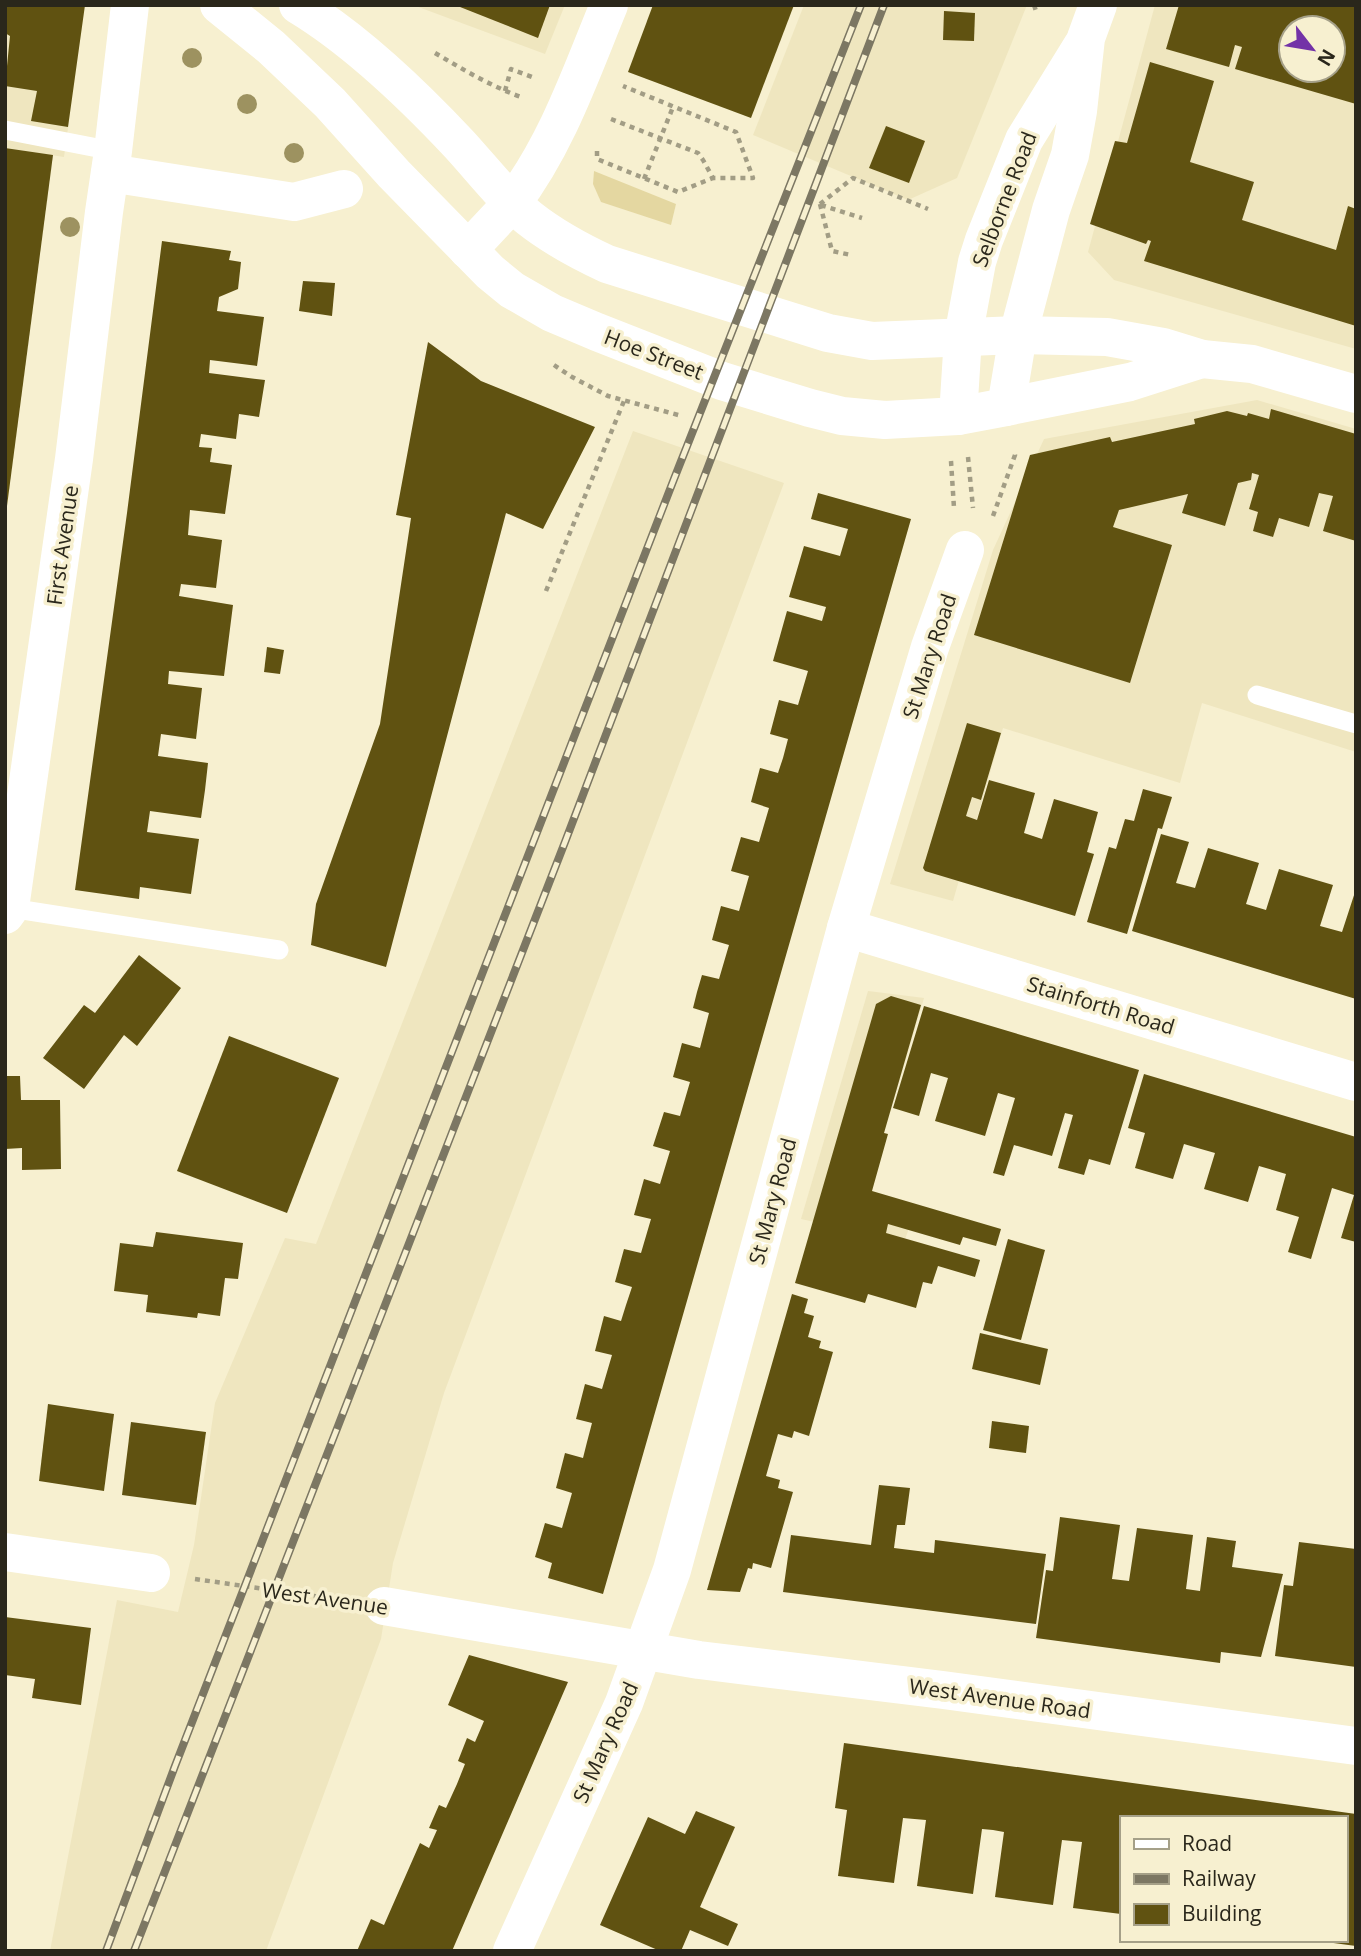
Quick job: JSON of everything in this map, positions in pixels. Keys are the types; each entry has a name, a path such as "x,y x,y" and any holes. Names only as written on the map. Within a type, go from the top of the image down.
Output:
{"street":[{"name":"First Avenue","path":"8,911 74,459 130,5"},
{"name":"Hoe Street","path":"219,5 271,47 330,103 394,174 490,272 512,290 552,313 722,381 842,416 963,431 1006,407 1104,388 1202,359"},
{"path":"271,47 279,5"},
{"name":"Hoe Street","path":"298,5 352,43 423,107 528,218 576,250 607,264 828,333 872,341 1018,335 1107,337 1163,347 1202,359 1252,364 1356,394"},
{"path":"468,250 512,203 551,143 609,5"},
{"name":"Selborne Road","path":"1006,407 1018,335 1049,217 1070,155 1092,22"},
{"name":"Selborne Road","path":"963,431 963,337 977,262 1024,140 1092,22"},
{"path":"113,150 176,182 294,202 344,189"},
{"name":"St Mary Road","path":"512,1951 624,1703 672,1570 846,928 930,648 960,533"},
{"name":"Stainforth Road","path":"846,928 1356,1082"},
{"path":"5,1552 151,1573"},
{"name":"West Avenue","path":"384,1606 644,1649"},
{"name":"West Avenue Road","path":"644,1649 699,1660 1356,1746"}],"lane":[{"path":"5,130 113,150"},
{"path":"1257,695 1356,724"},
{"path":"8,911 279,950"}],"path":[{"path":"430,50 471,75 505,91 511,69"},
{"path":"596,149 597,159 678,192 713,178 753,178 736,132 620,85"},
{"path":"644,179 673,107"},
{"path":"602,118 611,119 698,153 713,178"},
{"path":"820,204 853,178 928,209"},
{"path":"820,204 862,219"},
{"path":"820,204 832,251 851,255"},
{"path":"546,591 624,401"},
{"path":"960,533 973,504 963,431"},
{"path":"952,466 960,533 981,552 1015,455"},
{"name":"West Avenue","path":"151,1573 384,1606"}],"shaded area":[{"path":"5,5 85,5 64,157 5,148"},
{"path":"413,5 565,5 545,54"},
{"path":"804,5 1027,5 957,178 908,200 753,135"},
{"path":"1155,5 1356,5 1356,349 1114,280 1088,252"},
{"path":"594,171 676,204 671,225 601,202 593,184"},
{"path":"1257,400 1356,429 1356,752 1202,703 1180,783 1003,728 953,901 890,884 993,550 1044,439"},
{"path":"633,431 784,483 444,1393 393,1563 381,1639 266,1951 50,1951 117,1600 178,1612 194,1545 215,1403 285,1238 316,1244"},
{"path":"868,991 924,998 867,1191 917,1206 904,1242 801,1219"}],"building":[{"path":"5,5 85,5 68,127 31,121 37,91 5,86 10,36 5,33"},
{"path":"455,5 550,5 538,38"},
{"path":"653,5 794,5 751,118 628,72"},
{"path":"1179,5 1356,7 1356,104 1287,84 1347,84 1347,14 1277,14 1277,81 1235,69 1242,47 1235,45 1229,67 1166,49"},
{"path":"944,11 975,13 974,41 943,40"},
{"path":"1150,62 1214,81 1190,162 1254,182 1242,220 1336,250 1348,206 1356,209 1356,326 1144,261 1151,241 1148,240 1146,244 1090,224 1115,141 1127,143"},
{"path":"886,126 925,141 909,183 869,168"},
{"path":"5,148 53,155 7,506 5,506"},
{"path":"162,241 231,251 229,260 241,262 238,289 219,297 217,311 264,317 257,366 210,360 209,373 265,380 259,417 239,414 236,439 201,434 199,447 212,448 210,462 232,465 225,514 190,510 188,535 222,540 216,588 181,584 179,596 233,605 224,676 169,671 168,684 202,688 196,739 161,734 158,756 208,763 205,790 201,818 150,811 147,832 199,839 191,894 140,887 139,899 75,890"},
{"path":"303,281 335,283 332,316 299,311"},
{"path":"428,342 481,381 595,427 543,529 506,513 386,967 311,945 316,904 380,724 411,518 396,515"},
{"path":"1271,409 1356,434 1356,541 1323,531 1333,496 1319,493 1309,527 1279,518 1273,537 1253,531 1258,512 1249,509 1259,475 1252,473 1251,480 1238,483 1225,526 1182,513 1188,494 1119,510 1113,527 1172,545 1130,683 974,635 1030,455 1110,437 1112,442 1195,424 1194,419 1227,411 1269,419"},
{"path":"818,493 911,519 603,1594 548,1578 552,1563 535,1557 545,1523 562,1528 572,1493 556,1488 565,1453 583,1458 592,1423 576,1419 585,1384 602,1389 612,1355 595,1351 604,1316 621,1321 632,1287 615,1282 624,1249 641,1253 651,1219 634,1215 644,1179 660,1184 670,1151 653,1146 664,1112 680,1116 690,1082 673,1077 682,1043 700,1048 709,1013 693,1008 697,992 702,975 719,979 729,945 712,940 721,906 739,911 749,876 731,871 741,837 759,842 769,808 751,802 760,768 778,773 783,758 788,739 770,734 779,700 798,705 808,671 773,661 787,611 822,621 826,607 789,597 804,546 840,556 848,529 811,519"},
{"path":"267,647 284,650 280,674 264,672"},
{"path":"967,723 1001,733 981,800 972,797 966,816 977,820 989,780 1035,793 1024,833 1042,839 1054,799 1098,812 1087,852 1094,854 1075,916 925,871 923,868"},
{"path":"1143,789 1172,797 1162,829 1158,828 1127,934 1087,922 1109,847 1116,849 1125,819 1134,821"},
{"path":"1161,834 1189,842 1176,883 1195,888 1208,848 1259,863 1246,904 1266,910 1279,869 1333,885 1320,926 1342,932 1356,889 1356,999 1132,931"},
{"path":"139,955 181,988 137,1046 124,1035 84,1089 43,1058 84,1005 95,1013"},
{"path":"891,996 921,1005 884,1133 888,1134 872,1191 1001,1229 996,1246 963,1237 960,1245 888,1224 886,1233 980,1260 975,1277 938,1266 932,1284 923,1282 916,1308 868,1294 865,1303 795,1283 876,1004"},
{"path":"924,1006 1139,1070 1110,1165 1089,1159 1084,1175 1058,1168 1073,1115 1065,1113 1052,1156 1014,1145 1004,1176 993,1173 1015,1098 998,1093 985,1136 935,1121 948,1078 931,1073 919,1116 893,1108"},
{"path":"229,1036 339,1078 287,1213 177,1171"},
{"path":"1144,1074 1356,1137 1356,1242 1341,1238 1354,1195 1332,1188 1311,1259 1288,1252 1299,1217 1276,1210 1286,1174 1259,1166 1248,1202 1204,1189 1215,1153 1184,1144 1173,1179 1135,1168 1145,1133 1128,1128"},
{"path":"5,1076 20,1076 21,1100 60,1100 61,1169 22,1170 22,1148 5,1149"},
{"path":"156,1232 243,1243 238,1279 225,1278 220,1316 198,1313 197,1318 146,1312 148,1295 114,1291 120,1243 153,1247"},
{"path":"1008,1239 1045,1250 1021,1340 983,1330"},
{"path":"792,1294 808,1299 804,1313 814,1316 808,1337 821,1341 819,1348 833,1352 809,1436 794,1431 792,1438 778,1434 766,1476 780,1480 778,1488 793,1492 771,1568 753,1563 752,1569 748,1568 740,1592 707,1590"},
{"path":"980,1333 1048,1349 1040,1385 972,1369"},
{"path":"48,1404 114,1414 104,1491 39,1481"},
{"path":"992,1421 1029,1426 1026,1453 989,1448"},
{"path":"131,1422 206,1432 196,1505 122,1495"},
{"path":"879,1485 910,1488 905,1525 897,1525 894,1548 934,1553 935,1540 1046,1554 1036,1624 783,1592 791,1535 871,1545"},
{"path":"1060,1517 1120,1525 1112,1579 1129,1581 1137,1528 1193,1535 1186,1589 1200,1591 1207,1537 1236,1541 1232,1567 1283,1574 1261,1657 1221,1652 1220,1663 1036,1638 1046,1570 1053,1571"},
{"path":"1299,1542 1356,1549 1356,1667 1275,1656 1284,1585 1293,1586"},
{"path":"5,1617 91,1628 81,1705 32,1698 35,1679 5,1675"},
{"path":"469,1655 568,1682 452,1951 357,1951 371,1919 384,1925 420,1843 429,1848 437,1830 429,1828 439,1805 446,1808 465,1764 458,1761 467,1738 475,1742 484,1721 448,1705"},
{"path":"844,1743 1356,1814 1356,1946 1326,1942 1347,1942 1347,1816 1120,1816 1120,1914 1073,1908 1082,1842 1062,1840 1053,1905 995,1897 1004,1832 993,1830 982,1829 973,1894 917,1886 926,1820 903,1818 894,1883 838,1876 847,1810 835,1808"},
{"path":"696,1811 735,1827 700,1907 738,1924 728,1946 690,1930 681,1951 660,1951 600,1925 648,1817 685,1834"}],"railway":[{"path":"106,1951 175,1766 674,479 861,5"},
{"path":"134,1951 565,842 884,5"}]}
